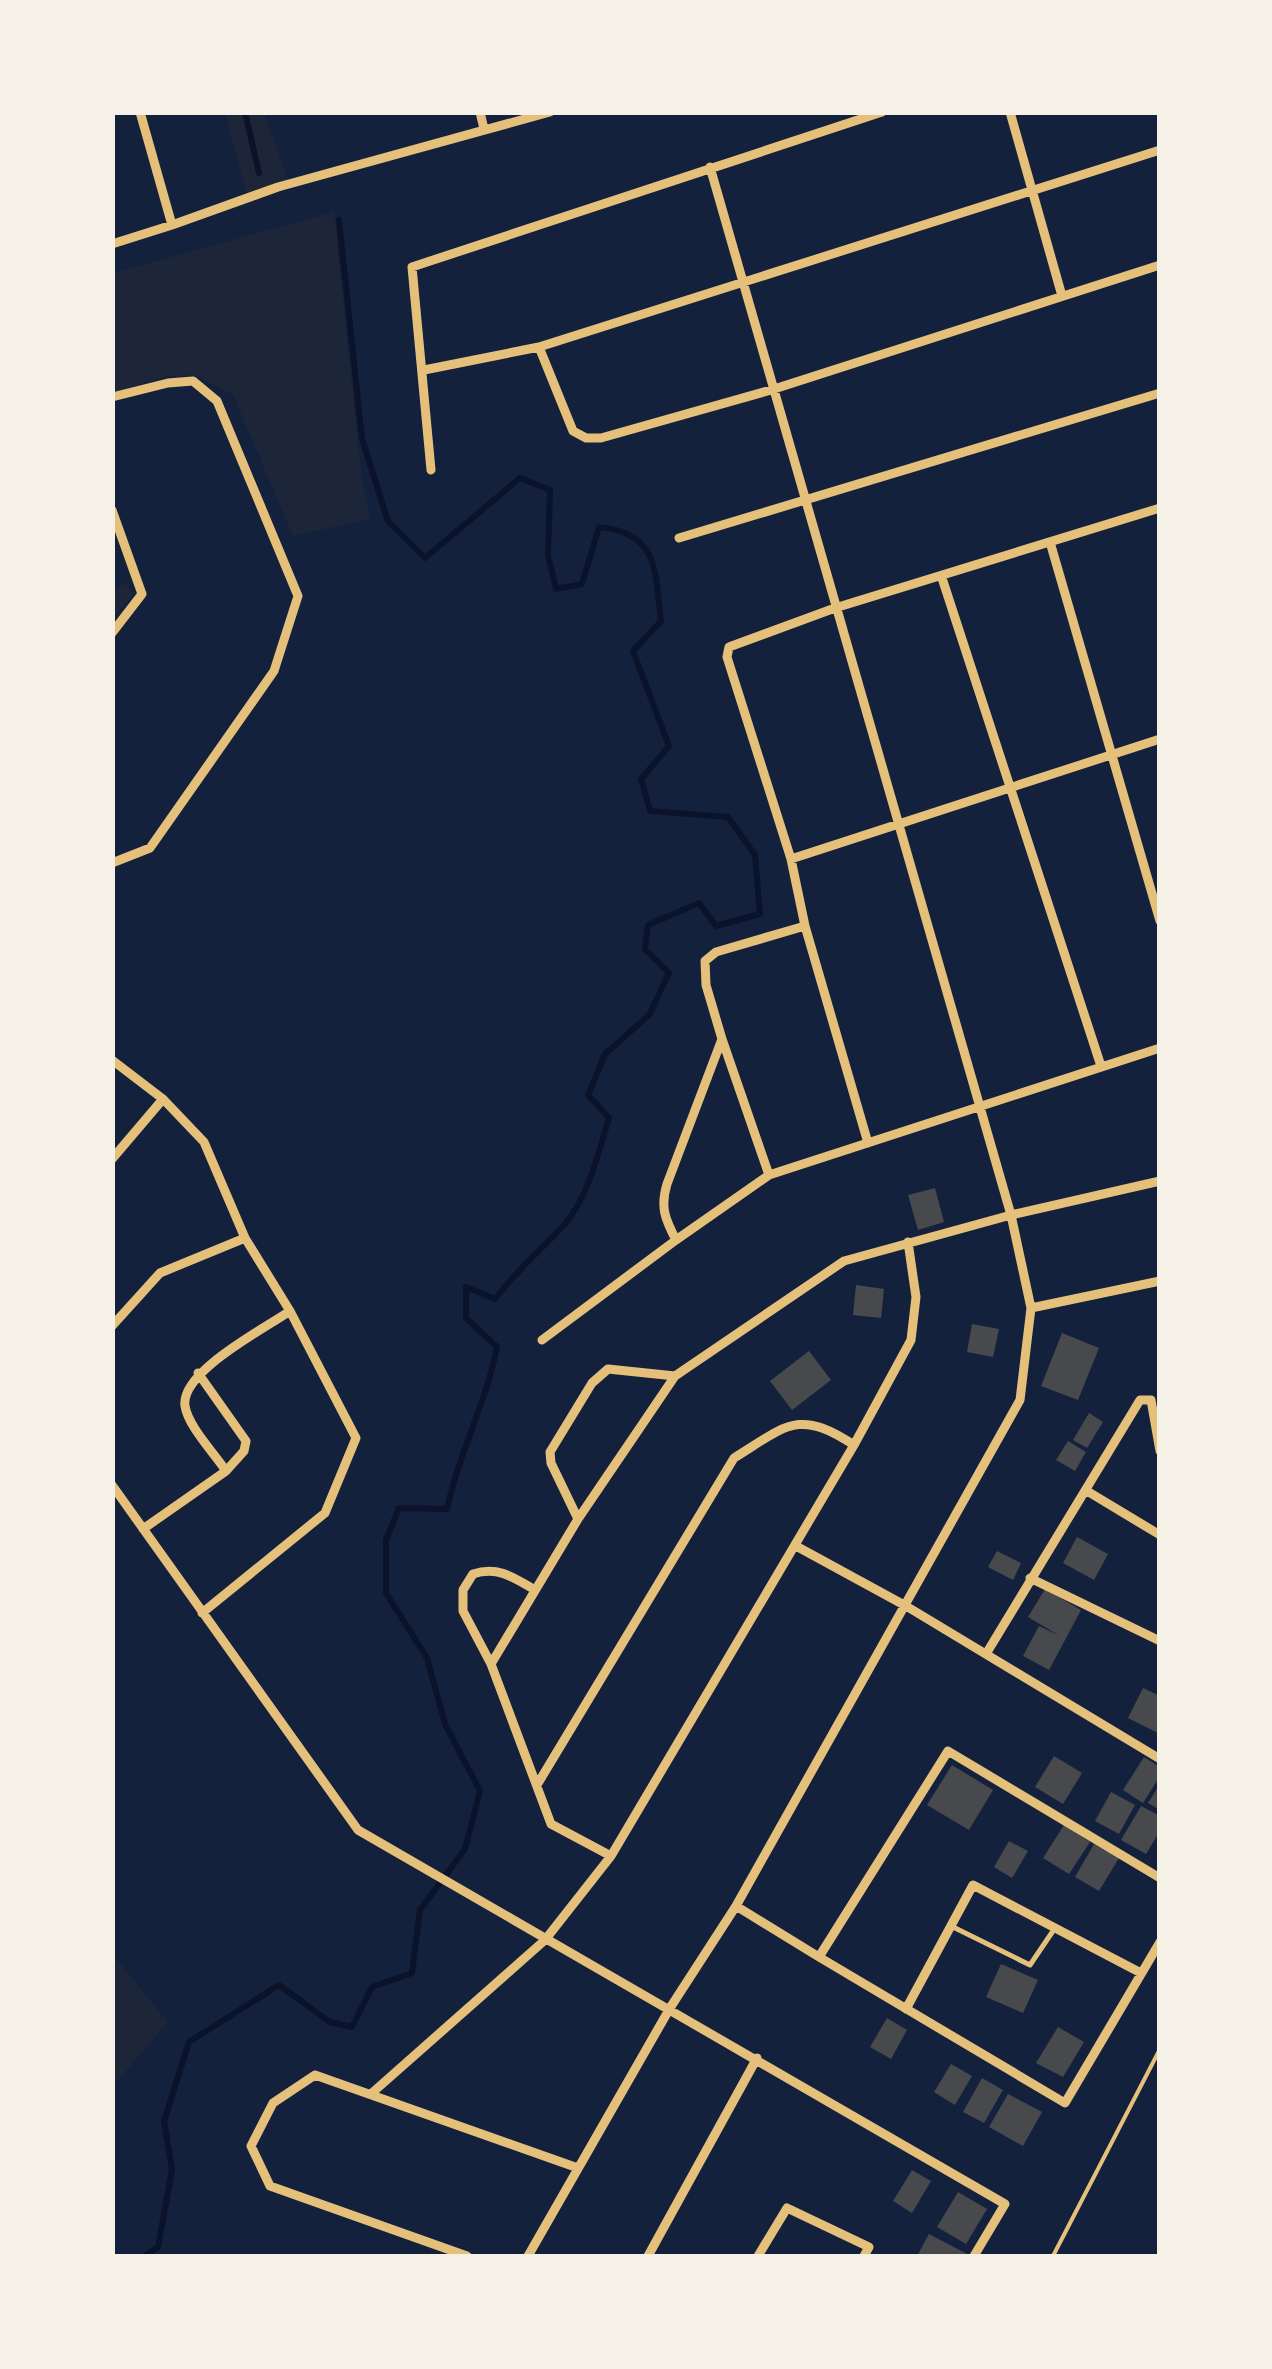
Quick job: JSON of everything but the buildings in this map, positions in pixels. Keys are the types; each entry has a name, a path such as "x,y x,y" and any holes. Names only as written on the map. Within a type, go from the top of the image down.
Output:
{"street":[{"path":"140,112 172,225"},
{"path":"480,112 484,129"},
{"path":"112,244 278,188 550,112"},
{"path":"431,470 412,266 882,112"},
{"path":"1010,112 1062,296"},
{"path":"424,370 539,346 1032,186 1160,150"},
{"path":"528,2256 670,2008 736,1906 1020,1400 1031,1308 982,1107 710,167"},
{"path":"539,346 573,431 586,438 772,390 1160,265"},
{"path":"112,398 168,382 193,382 216,401 298,596 274,670 150,848 118,865 112,864"},
{"path":"679,538 1160,393"},
{"path":"868,1143 805,926 791,859 727,657 729,648 747,638 835,608 1160,508"},
{"path":"112,510 142,594 112,634"},
{"path":"1050,542 1160,922"},
{"path":"942,578 1101,1066"},
{"path":"791,859 1160,739"},
{"path":"768,1175 706,985 706,960 716,952 805,926"},
{"path":"676,1240 662,1202 722,1039"},
{"path":"542,1340 768,1175 1160,1048"},
{"path":"112,1060 163,1100 204,1142 245,1238 290,1311 356,1438 325,1513 202,1613"},
{"path":"112,1159 163,1100"},
{"path":"491,1664 578,1519 675,1376 844,1261 1011,1214 1160,1180"},
{"path":"112,1326 160,1274 245,1238"},
{"path":"372,2093 545,1940 611,1856 796,1546 911,1340 916,1297 908,1242"},
{"path":"1031,1308 1160,1281"},
{"path":"226,1471 185,1409 185,1391 198,1373 290,1311"},
{"path":"578,1519 550,1464 550,1452 592,1383 608,1369 675,1376"},
{"path":"143,1529 226,1471 244,1451 246,1441 198,1373"},
{"path":"986,1654 1140,1400 1151,1400 1160,1452"},
{"path":"536,1785 734,1458 782,1428 809,1422 854,1445"},
{"path":"112,1485 358,1830 1005,2204 974,2256"},
{"path":"1087,1491 1160,1535"},
{"path":"796,1546 906,1606 1160,1759"},
{"path":"535,1590 502,1571 488,1569 473,1574 463,1590 468,1623 491,1664 551,1824 611,1856"},
{"path":"1030,1578 1160,1642"},
{"path":"820,1957 948,1751 1160,1878"},
{"path":"906,2009 972,1885 1140,1974"},
{"path":"736,1906 1065,2103 1160,1942"},
{"path":"648,2256 757,2058"},
{"path":"468,2256 270,2186 252,2146 273,2103 315,2074 578,2168"},
{"path":"758,2256 787,2208 869,2248 864,2256"}],"lane":[{"path":"953,1927 1030,1966 1055,1928"}],"path":[{"path":"1053,2256 1160,2049"}],"shaded area":[{"path":"225,113 274,113 265,116 289,182 247,194"},
{"path":"334,212 362,481 370,519 293,536 233,395 195,375 168,376 113,393 113,273"},
{"path":"127,583 132,596 113,618 113,590"},
{"path":"113,1955 168,2022 113,2086"}],"waterway":[{"path":"245,112 259,173"},
{"path":"145,2256 158,2247 172,2170 164,2121 189,2042 279,1985 330,2022 352,2027 372,1987 412,1973 420,1910 465,1849 480,1791 445,1724 427,1658 386,1593 386,1540 399,1508 447,1509 486,1388 497,1347 466,1318 466,1287 495,1299 564,1225 580,1201 609,1118 588,1095 605,1054 649,1015 669,973 645,949 648,925 699,903 716,926 760,914 755,855 728,817 650,811 641,779 669,746 633,651 661,621 655,571 643,546 633,537 599,527 582,584 556,589 548,555 550,490 520,478 425,558 388,521 362,439 339,220"}]}
